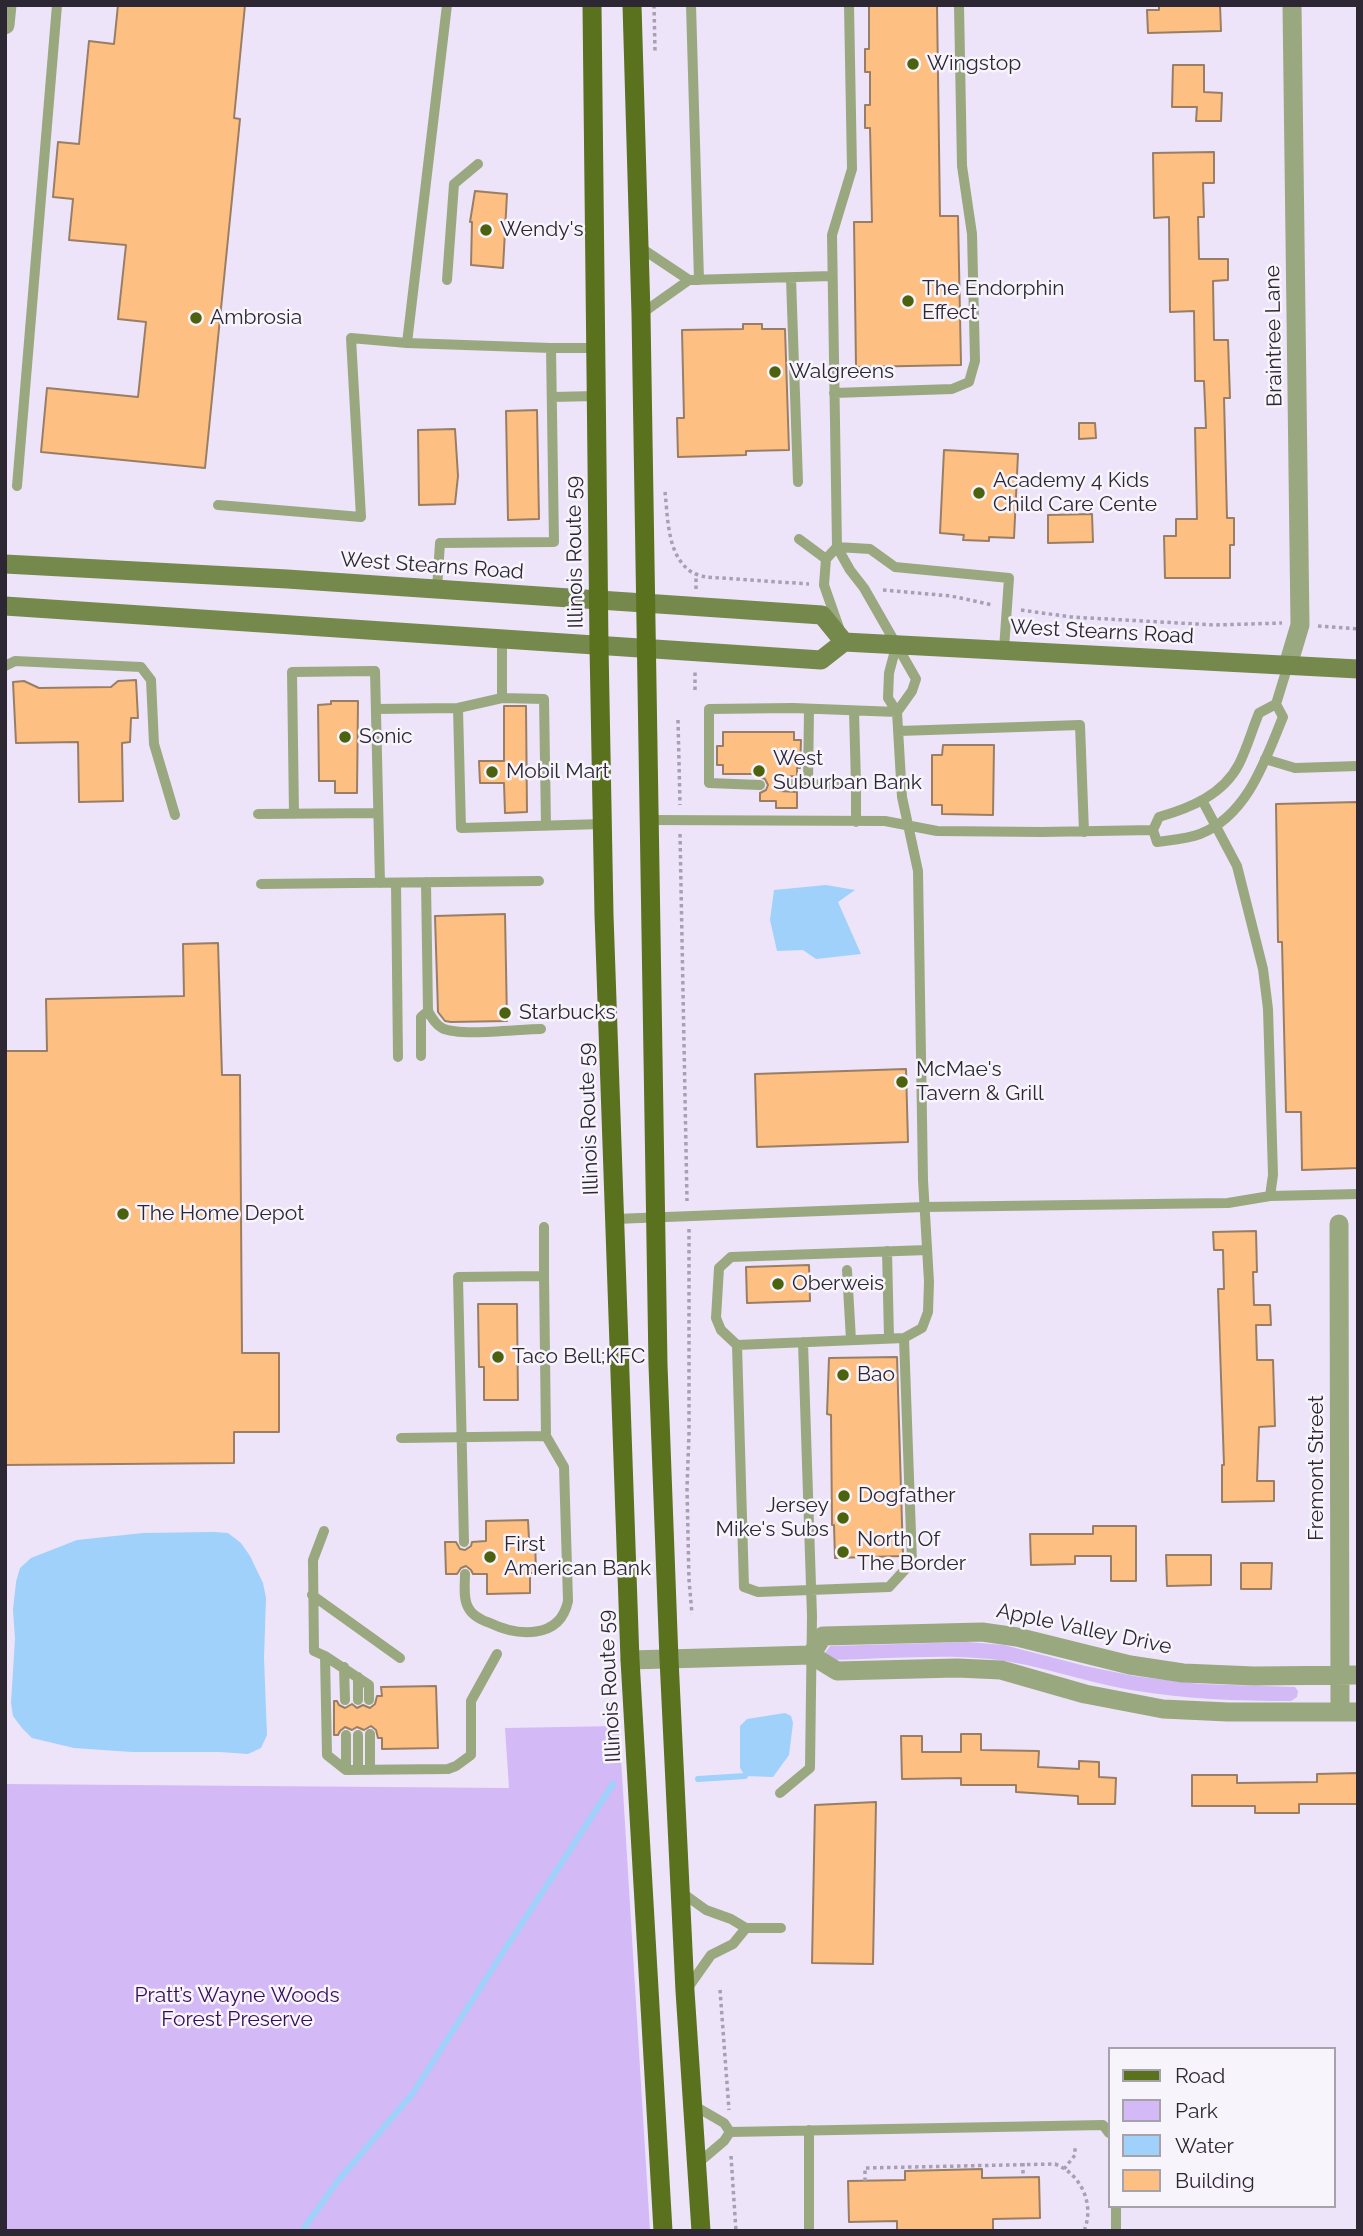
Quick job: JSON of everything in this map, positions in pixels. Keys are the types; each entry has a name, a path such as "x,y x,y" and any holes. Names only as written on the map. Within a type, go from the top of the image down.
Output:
{"main road":[{"name":"Illinois Route 59","path":"592,5 598,600 615,1219 630,1660 663,2231"},
{"path":"632,5 641,314 659,1379 685,1991 701,2231"},
{"name":"West Stearns Road","path":"5,564 822,615 844,642 1358,669"},
{"path":"5,606 821,660 844,642"}],"street":[{"path":"5,25 7,5"},
{"name":"Braintree Lane","path":"1289,665 1300,625 1292,5"},
{"name":"Fremont Street","path":"1339,1224 1349,1712"},
{"name":"Apple Valley Drive","path":"811,1655 823,1636 982,1632 1017,1637 1130,1665 1183,1673 1254,1676 1349,1675"},
{"path":"630,1660 811,1655 837,1671 957,1668 1001,1670 1085,1694 1163,1709 1349,1712"}],"lane":[{"path":"17,486 57,5"},
{"path":"407,343 447,5"},
{"path":"691,5 694,280"},
{"path":"849,5 852,169 832,235 837,547 897,643 916,679 912,691 897,712"},
{"path":"835,393 952,389 969,382 975,361 972,234 962,166 958,5"},
{"path":"447,280 454,184 478,164"},
{"path":"638,246 694,280"},
{"path":"641,314 694,280 832,276"},
{"path":"791,278 798,482"},
{"path":"218,505 361,516 351,338 407,343 596,348"},
{"path":"437,589 440,543 554,542 551,348"},
{"path":"552,397 596,396"},
{"path":"799,539 826,559"},
{"path":"837,547 826,559 824,585 844,642"},
{"path":"837,547 870,550 895,567 1009,578 1004,649"},
{"path":"502,640 502,698"},
{"path":"737,1345 904,1338 922,1328 928,1312 918,871 902,797 897,712 888,698 897,643"},
{"path":"5,666 15,660 141,667 151,680 154,744 175,815"},
{"path":"1276,704 1283,717 1248,793 1231,813 1201,834 1157,842 1153,830 1159,817 1186,809 1215,792 1238,766 1259,713 1276,704 1289,665"},
{"path":"294,814 292,672 375,671 380,883"},
{"path":"376,709 458,708 502,698 544,699 546,826"},
{"path":"458,708 461,828 603,824"},
{"path":"760,785 709,783 709,709 793,708 897,712"},
{"path":"808,784 809,709"},
{"path":"854,711 856,822"},
{"path":"899,731 1080,725 1084,832"},
{"path":"1265,759 1295,768 1358,766"},
{"path":"783,784 856,785"},
{"path":"1202,800 1237,866 1267,991 1273,1175 1270,1196"},
{"path":"258,814 377,813"},
{"path":"650,820 885,821 937,831 1153,830"},
{"path":"261,884 540,881"},
{"path":"426,882 428,1011 433,1020 448,1030 458,1032 541,1029"},
{"path":"396,883 398,1057"},
{"path":"421,1056 421,1017 428,1011"},
{"path":"615,1219 924,1207 1228,1203 1270,1196 1358,1194"},
{"path":"465,1574 468,1608 479,1619 505,1630 534,1633 551,1626 566,1609 568,1601 564,1467 547,1436 544,1227"},
{"path":"904,1338 912,1562 889,1587 758,1592 744,1587 737,1345 721,1330 716,1318 719,1268 730,1257 927,1250"},
{"path":"887,1251 889,1338"},
{"path":"847,1270 851,1340"},
{"path":"464,1542 458,1277 544,1276"},
{"path":"780,1793 810,1768 812,1590 803,1342"},
{"path":"401,1438 547,1436"},
{"path":"324,1531 313,1560 314,1651 358,1677 364,1700"},
{"path":"312,1595 400,1658"},
{"path":"325,1656 327,1755 346,1770 448,1769 471,1755 471,1701 497,1654"},
{"path":"344,1667 345,1700"},
{"path":"364,1734 364,1769"},
{"path":"346,1735 346,1770"},
{"path":"681,1892 706,1910 746,1928 780,1928"},
{"path":"685,1991 711,1955 733,1944 746,1928"},
{"path":"693,2105 723,2123 730,2132"},
{"path":"730,2132 1103,2125 1108,2132"},
{"path":"809,2130 809,2231"},
{"path":"697,2164 730,2132"},
{"path":"1116,2208 1116,2231"}],"path":[{"path":"678,720 680,797"},
{"path":"680,842 686,1173"},
{"path":"689,1247 687,1488 692,1614"},
{"path":"720,1990 729,2118"},
{"path":"730,2146 736,2231"},
{"path":"1064,2169 1075,2155 1074,2148"},
{"path":"1023,2163 1023,2178"},
{"path":"865,2180 865,2168 921,2169 1046,2163 1064,2169 1084,2190 1088,2218 1084,2231"}],"green space":[{"path":"968,1642 1004,1645 1134,1676 1200,1684 1295,1687 1298,1691 1297,1697 1291,1701 1191,1697 1131,1690 990,1659 930,1657 830,1660 825,1653 830,1646"},
{"name":"Pratt’s Wayne Woods Forest Preserve","path":"619,1726 650,2231 5,2231 5,1784 509,1788 505,1728"}],"water":[{"path":"826,885 855,890 838,902 861,954 816,959 803,950 777,951 770,920 774,890"},
{"path":"143,1533 228,1533 241,1543 263,1583 266,1598 264,1658 267,1735 261,1748 248,1754 132,1752 74,1748 32,1738 13,1716 11,1703 15,1639 13,1610 20,1568 31,1558 77,1540"},
{"path":"785,1713 791,1716 793,1723 789,1755 773,1777 745,1776 740,1768 740,1726 747,1719"}],"building":[{"path":"118,5 245,5 234,118 240,119 205,468 41,452 47,388 138,397 146,322 118,319 126,245 69,240 73,199 53,197 58,142 79,144 89,41 114,44"},
{"path":"869,5 937,5 940,216 958,216 961,365 856,367 854,222 872,222 870,128 865,128 865,105 870,105 870,72 865,72 865,49 869,49"},
{"path":"1159,5 1220,5 1221,31 1148,33 1147,10 1159,10"},
{"path":"1173,65 1204,65 1204,92 1222,93 1221,121 1196,121 1197,107 1172,107"},
{"path":"1214,152 1214,183 1203,183 1204,217 1198,217 1199,259 1228,259 1228,280 1213,281 1214,340 1228,340 1230,398 1224,398 1227,518 1234,518 1234,545 1230,545 1230,578 1165,578 1164,536 1176,536 1176,519 1197,519 1195,428 1206,428 1204,381 1195,381 1194,311 1170,312 1169,217 1154,218 1153,153"},
{"name":"Wendy's","path":"475,191 507,194 503,268 471,265 470,222"},
{"name":"Walgreens","path":"743,324 762,324 762,329 785,329 789,450 746,451 746,455 678,457 677,418 684,418 682,330 743,329"},
{"path":"537,410 539,519 508,520 506,411"},
{"path":"1079,423 1095,423 1096,438 1079,439"},
{"path":"455,429 458,476 455,504 419,505 418,430"},
{"name":"Academy 4 Kids Child Care Cente","path":"944,450 1018,454 1014,538 963,540 964,535 940,533"},
{"path":"1092,514 1093,542 1048,543 1048,515"},
{"path":"136,680 138,718 131,718 130,742 122,743 123,801 79,802 78,742 16,743 13,682 24,681 39,688 111,687 118,681"},
{"path":"331,701 358,701 357,793 335,793 335,781 319,781 318,705 331,704"},
{"path":"504,706 526,706 527,812 505,813 504,783 480,783 479,761 504,761"},
{"name":"West Suburban Bank","path":"723,732 794,732 794,740 801,740 800,768 797,768 797,776 780,777 775,785 780,791 797,792 797,808 776,808 776,801 760,801 760,793 766,790 768,785 760,774 723,774 723,765 717,765 717,746 723,746"},
{"path":"943,745 994,745 993,815 942,814 942,805 932,805 932,755 942,755"},
{"path":"1358,802 1358,1168 1302,1170 1301,1112 1286,1112 1282,942 1278,942 1276,804"},
{"path":"505,914 507,1021 445,1021 438,1012 435,916"},
{"name":"The Home Depot","path":"218,943 222,1075 240,1075 242,1353 279,1353 279,1432 234,1432 234,1463 5,1465 5,1051 47,1051 46,999 184,996 183,944"},
{"path":"906,1069 908,1142 757,1147 755,1074"},
{"path":"1256,1231 1257,1272 1253,1272 1254,1305 1270,1305 1271,1325 1256,1325 1257,1360 1273,1360 1275,1426 1259,1427 1257,1481 1274,1481 1274,1501 1222,1502 1224,1465 1218,1289 1224,1289 1223,1250 1214,1250 1213,1232"},
{"name":"Oberweis","path":"809,1265 810,1301 747,1303 746,1267"},
{"name":"Taco Bell;KFC","path":"478,1304 517,1304 518,1400 484,1400 484,1367 479,1367"},
{"path":"897,1357 903,1556 835,1558 831,1415 827,1414 829,1358"},
{"name":"First American Bank","path":"528,1520 529,1539 535,1539 536,1573 530,1573 530,1593 487,1594 487,1574 473,1574 466,1566 457,1574 446,1574 445,1542 456,1542 460,1549 465,1550 472,1542 486,1541 486,1521"},
{"path":"1093,1526 1136,1526 1136,1581 1111,1581 1111,1556 1075,1556 1075,1564 1031,1565 1030,1534 1093,1534"},
{"path":"1166,1555 1211,1555 1211,1585 1167,1586"},
{"path":"1241,1563 1272,1563 1271,1589 1241,1589"},
{"path":"436,1686 438,1748 382,1749 382,1738 378,1738 376,1730 371,1726 364,1730 345,1727 338,1735 334,1735 334,1701 345,1708 352,1704 357,1708 363,1705 370,1708 375,1704 377,1696 382,1696 381,1687"},
{"path":"961,1734 981,1734 981,1750 1039,1751 1038,1767 1079,1769 1079,1761 1099,1762 1099,1777 1116,1778 1115,1804 1078,1804 1078,1796 1016,1792 1016,1785 961,1785 961,1778 902,1779 901,1736 922,1736 922,1752 961,1752"},
{"path":"1358,1773 1358,1804 1299,1804 1299,1813 1255,1813 1255,1806 1192,1806 1192,1775 1237,1775 1237,1783 1317,1782 1317,1774"},
{"path":"876,1802 873,1964 812,1963 815,1805"},
{"path":"982,2169 982,2178 1039,2177 1040,2218 993,2219 993,2231 897,2231 897,2221 849,2222 848,2181 905,2180 905,2171"}],"waterway":[{"path":"698,1779 745,1776"},
{"path":"302,2231 337,2182 413,2093 613,1784"}],"place":[{"name":"Wingstop","path":"913,64"},
{"name":"Wendy's","path":"486,230"},
{"name":"The Endorphin Effect","path":"908,301"},
{"name":"Ambrosia","path":"196,318"},
{"name":"Walgreens","path":"775,372"},
{"name":"Academy 4 Kids Child Care Cente","path":"979,493"},
{"name":"Sonic","path":"345,737"},
{"name":"West Suburban Bank","path":"759,771"},
{"name":"Mobil Mart","path":"492,772"},
{"name":"Starbucks","path":"505,1013"},
{"name":"McMae's Tavern & Grill","path":"902,1082"},
{"name":"The Home Depot","path":"123,1214"},
{"name":"Oberweis","path":"778,1284"},
{"name":"Taco Bell;KFC","path":"498,1357"},
{"name":"Bao","path":"843,1375"},
{"name":"Dogfather","path":"844,1496"},
{"name":"Jersey Mike's Subs","path":"843,1518"},
{"name":"North Of The Border","path":"843,1552"},
{"name":"First American Bank","path":"490,1557"}]}
